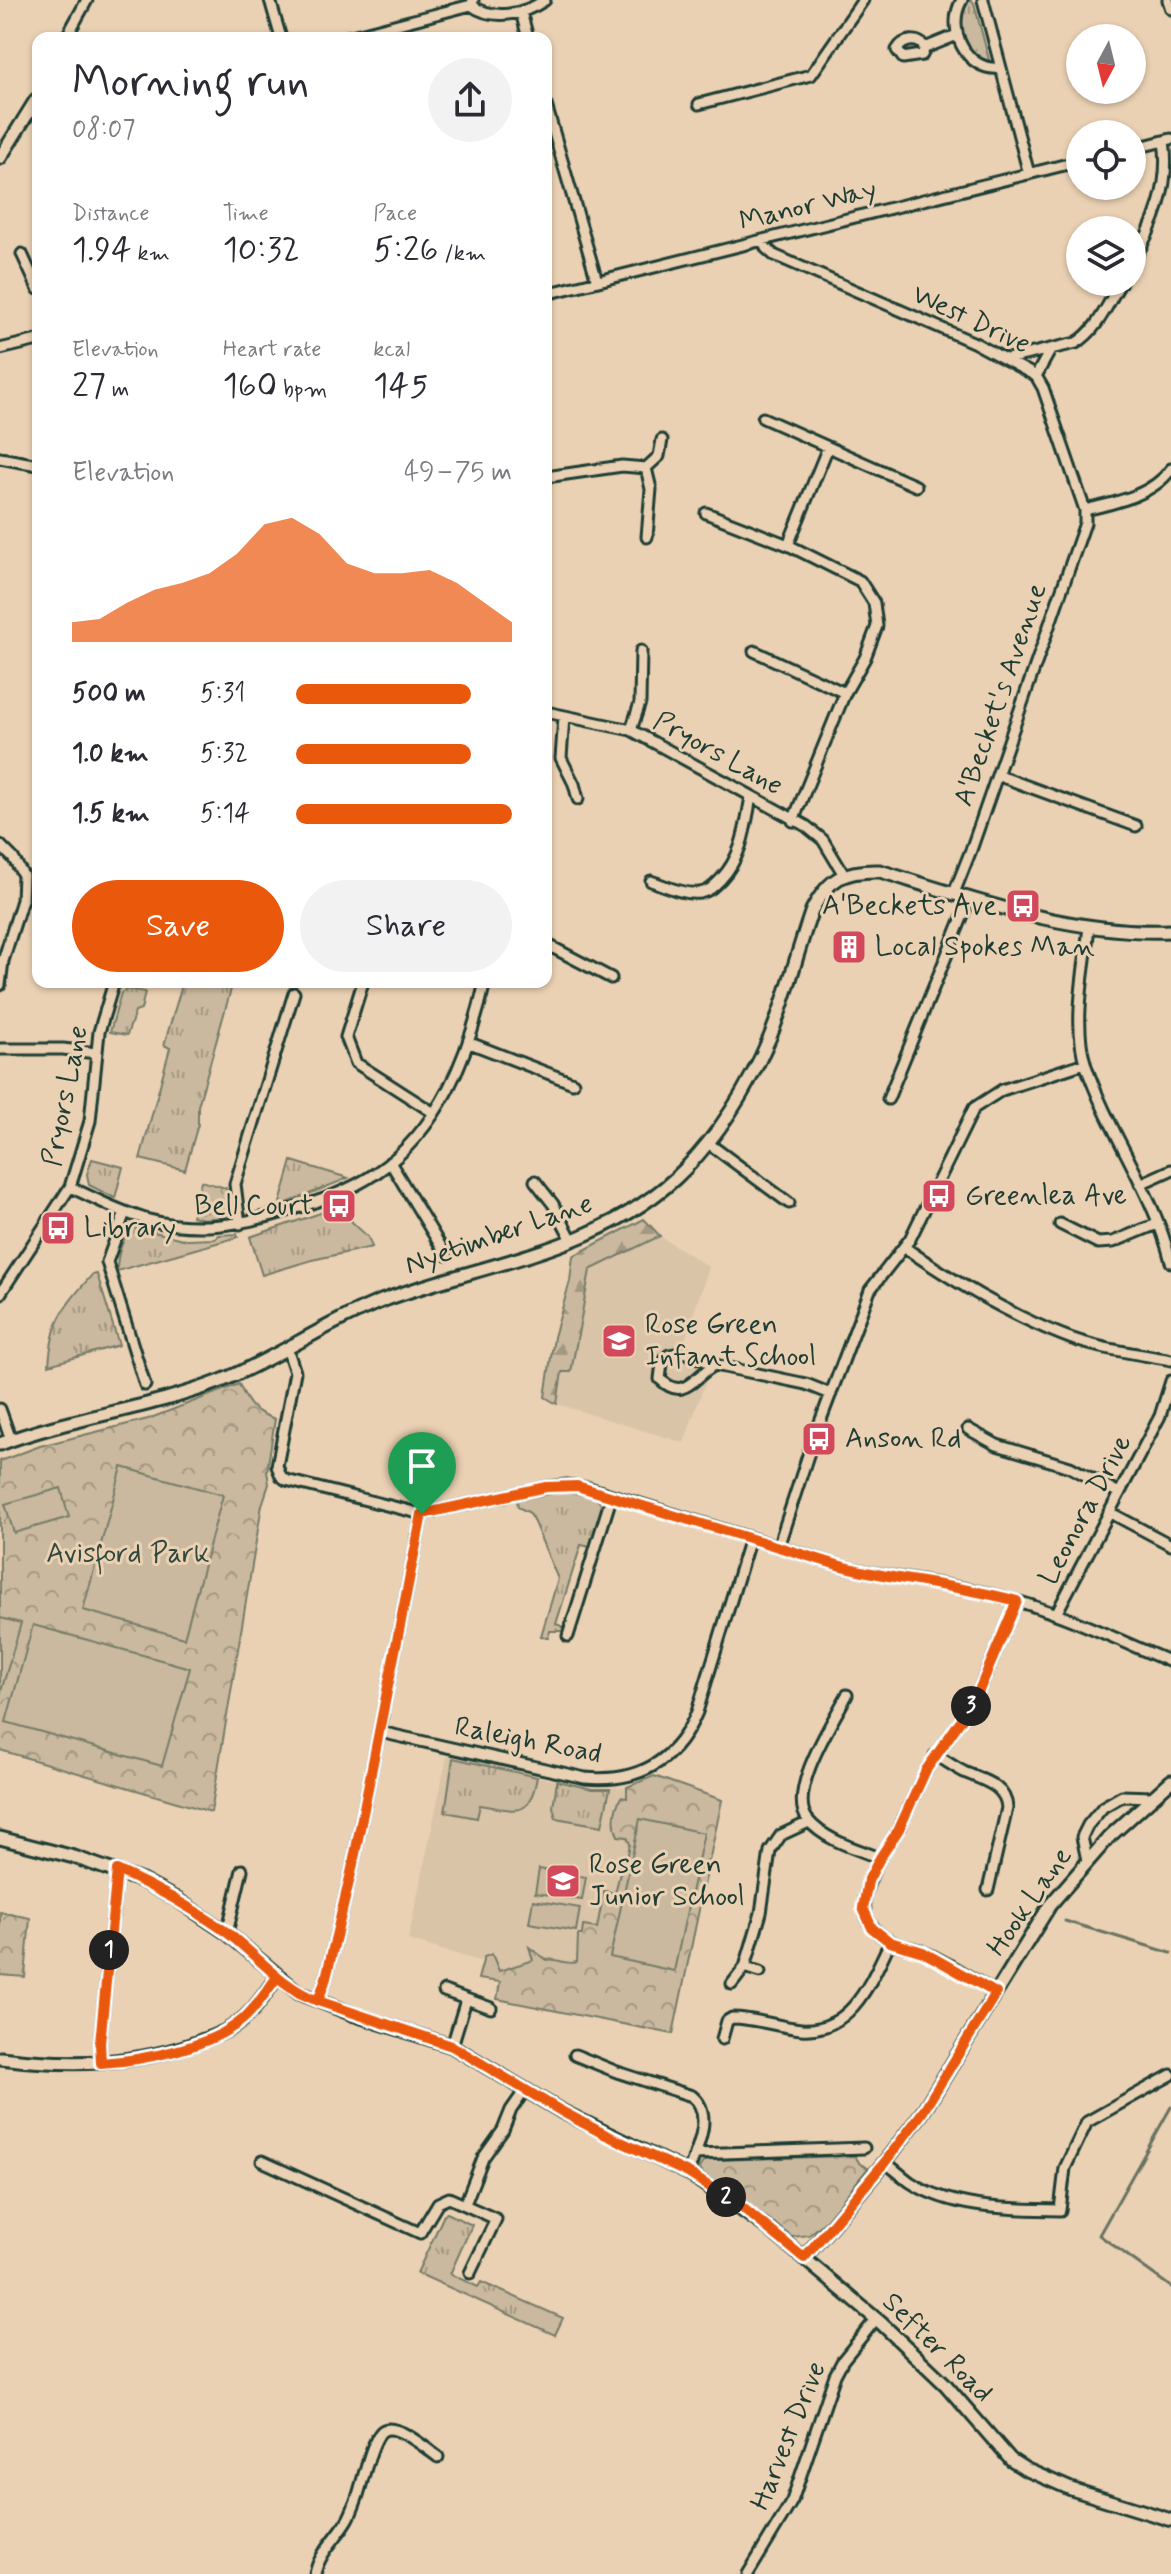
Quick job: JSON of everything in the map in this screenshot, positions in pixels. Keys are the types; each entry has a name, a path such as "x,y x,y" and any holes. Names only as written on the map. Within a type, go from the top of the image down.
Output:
{"street":[{"path":"69,32 87,0"},
{"path":"270,0 279,32"},
{"path":"365,32 472,2 492,14 521,12 545,0"},
{"path":"699,104 811,75 863,0"},
{"path":"962,0 957,17 957,35 970,59 990,69 1000,68"},
{"path":"983,0 1029,174"},
{"path":"1168,0 1171,9"},
{"path":"521,12 526,32"},
{"path":"925,48 957,35"},
{"path":"0,158 32,106"},
{"path":"552,140 597,281"},
{"path":"1146,145 1167,140 1168,162 1156,218 1146,237"},
{"name":"Manor Way","path":"552,292 1066,165"},
{"name":"West Drive","path":"763,240 774,255 1007,359 1036,376 1043,388 1085,510"},
{"path":"22,254 32,276"},
{"path":"1007,359 1086,338 1113,296"},
{"path":"0,349 32,341"},
{"path":"1036,376 1051,349"},
{"path":"763,418 916,486"},
{"path":"552,476 622,466 646,468 659,456 662,440"},
{"path":"788,545 828,447"},
{"path":"0,458 32,464"},
{"path":"646,468 651,489 647,537"},
{"path":"1085,510 1140,493 1167,480 1171,469"},
{"name":"A'Becket's Avenue","path":"954,893 1085,523 1085,510"},
{"path":"706,513 788,545 860,581 874,603 877,626 865,658 845,693 793,821"},
{"path":"631,730 640,703 641,651"},
{"path":"754,651 845,693"},
{"name":"Pryors Lane","path":"552,714 631,730 823,840 844,875"},
{"path":"564,717 561,758 578,799"},
{"path":"997,775 1136,826"},
{"path":"651,881 685,892 711,890 741,850 751,797"},
{"path":"0,845 13,858 23,875 22,900 1,961 0,985"},
{"path":"844,875 860,870 880,871 970,898 1089,926 1171,931"},
{"name":"Nyetimber Lane","path":"5,1442 223,1380 381,1301 572,1240 623,1215 659,1192 685,1170 708,1143 738,1099 770,1038 820,894 833,880 844,875"},
{"path":"888,1099 970,898"},
{"path":"1089,926 1079,1018 1085,1063 1140,1184 1171,1262"},
{"path":"552,947 611,978"},
{"name":"Pryors Lane","path":"0,1294 70,1187 90,1121 99,1032 112,988"},
{"path":"361,988 346,1037 356,1063 434,1113"},
{"path":"70,1187 149,1220 213,1227 240,1224 312,1203 375,1174 414,1140 434,1113 470,1043 484,988"},
{"path":"240,1224 235,1184 294,993"},
{"path":"0,1039 0,1049 63,1049 96,1053"},
{"path":"470,1043 573,1083"},
{"path":"778,1547 870,1290 882,1270 904,1247 974,1108 1002,1090 1085,1063"},
{"path":"708,1143 789,1203"},
{"path":"390,1162 446,1255"},
{"path":"1140,1184 1171,1170"},
{"path":"535,1181 553,1204 572,1240"},
{"path":"125,1212 107,1262 145,1385"},
{"path":"1060,1224 1098,1243 1113,1242 1157,1224"},
{"path":"904,1247 981,1295 1062,1335 1090,1344 1171,1360"},
{"path":"287,1348 295,1372 277,1466 286,1480 422,1514 556,1485 589,1488 872,1574 986,1592 1017,1601 1171,1662"},
{"path":"715,1365 685,1388 676,1388 660,1379 662,1363 669,1355 685,1352 715,1365 806,1384 831,1394"},
{"name":"Leonora Drive","path":"1056,1614 1168,1402 1171,1381"},
{"path":"0,1409 5,1442"},
{"path":"968,1429 997,1445 1070,1467 1119,1493"},
{"path":"568,1636 612,1495"},
{"path":"1109,1512 1171,1545"},
{"path":"318,2001 352,1869 422,1514"},
{"name":"Raleigh Road","path":"380,1732 585,1778 605,1780 642,1773 671,1752 689,1732 750,1538"},
{"path":"996,1993 923,1952 890,1942 872,1928 863,1908 868,1881 899,1829 935,1755 975,1700 1017,1601"},
{"path":"847,1695 809,1768 802,1804 809,1822 838,1841 880,1858"},
{"path":"935,1755 1001,1790 1007,1798 988,1890"},
{"name":"Hook Lane","path":"804,2258 885,2162 938,2090 1050,1905 1087,1860 1171,1781"},
{"path":"1087,1860 1082,1837 1103,1807 1122,1796 1153,1797"},
{"path":"732,1984 745,1967 761,1913 770,1851 781,1835 809,1822"},
{"name":"Sefter Road","path":"0,1838 117,1870 176,1899 227,1933 299,1993 452,2046 606,2135 688,2173 743,2208 876,2319 945,2384 1011,2460 1071,2489 1171,2520"},
{"path":"101,2063 100,2043 117,1870"},
{"path":"227,1933 242,1870"},
{"path":"722,2039 727,2021 732,2018 803,2029 820,2028 841,2018 860,1998 890,1942"},
{"path":"745,1967 760,1972"},
{"path":"0,2058 49,2064 101,2063 153,2055 219,2034 249,2013 277,1977"},
{"path":"444,1991 491,2008"},
{"path":"452,2046 466,2000"},
{"path":"575,2055 692,2096 700,2102 704,2112 688,2173"},
{"path":"885,2162 911,2183 936,2194 990,2208 1060,2210 1065,2168 1087,2122 1171,2075"},
{"path":"465,2204 483,2158 525,2090"},
{"path":"695,2154 864,2148"},
{"path":"262,2161 420,2233 438,2203 449,2198 496,2219 470,2273"},
{"name":"Harvest Drive","path":"748,2574 792,2501 835,2375 854,2344 876,2319"},
{"path":"315,2574 323,2553 346,2523 366,2473 375,2438 381,2431 388,2429 401,2433 438,2457"}],"shaded area":[{"name":"Rose Green Infant School","path":"660,1236 709,1267 684,1343 715,1355 684,1443 557,1404 545,1397 554,1337 570,1281"},
{"name":"Rose Green Junior School","path":"447,1756 592,1789 627,1787 654,1776 722,1800 673,2034 497,1999 500,1982 478,1979 483,1962 408,1940"}],"green space":[{"path":"970,0 974,3 989,60 987,64 972,53 962,36 960,17"},
{"path":"181,988 231,988 198,1106 198,1124 185,1170 140,1159 170,1048 164,1045"},
{"path":"128,989 145,992 141,1010 135,1012 127,1035 110,1032 121,993"},
{"path":"92,1159 123,1167 115,1198 89,1185 87,1174"},
{"path":"292,1161 348,1178 285,1204 280,1203"},
{"path":"201,1181 226,1188 231,1210 226,1217 203,1219 192,1216"},
{"path":"347,1204 352,1222 368,1237 372,1247 262,1275 250,1237"},
{"path":"644,1219 660,1236 590,1270 571,1372 562,1372 557,1404 545,1397 554,1337 570,1281 573,1256"},
{"path":"133,1227 187,1240 215,1239 219,1235 237,1234 238,1237 117,1271 121,1247"},
{"path":"97,1274 119,1345 49,1365 56,1325 66,1306 92,1275"},
{"name":"Avisford Park","path":"239,1384 252,1407 275,1419 267,1471 269,1484 262,1505 211,1812 0,1750 0,1461 40,1446 148,1419"},
{"path":"122,1467 223,1495 184,1638 83,1610"},
{"path":"61,1488 69,1517 14,1533 5,1504"},
{"path":"560,1492 589,1496 601,1504 602,1511 591,1547 581,1545 556,1624 564,1627 563,1631 550,1631 548,1638 541,1636 558,1579 530,1513 518,1507 517,1500"},
{"path":"0,1618 21,1623 0,1695"},
{"path":"33,1625 190,1668 162,1766 6,1722"},
{"path":"453,1758 537,1777 530,1800 525,1806 512,1810 480,1805 477,1818 445,1812"},
{"path":"654,1776 722,1800 673,2034 497,1999 500,1982 478,1979 484,1957 492,1954 499,1971 533,1960 529,1947 547,1960 577,1962 578,1935 582,1935 583,1926 597,1928 604,1891 615,1893 621,1869 625,1869 630,1844 627,1837 618,1836 615,1826 621,1797 627,1798 627,1787"},
{"path":"557,1781 592,1789 610,1789 602,1826 556,1818 553,1807"},
{"path":"640,1819 704,1833 674,1971 610,1957"},
{"path":"539,1869 586,1877 582,1900 535,1893"},
{"path":"533,1900 580,1908 576,1931 529,1923"},
{"path":"0,1912 30,1918 25,1977 0,1975"},
{"path":"855,2156 860,2164 868,2168 825,2222 809,2235 792,2237 704,2176 699,2168 703,2162 710,2160"},
{"path":"447,2213 472,2225 450,2274 478,2287 481,2282 563,2318 555,2335 417,2273"}],"waterway":[{"path":"1065,1921 1171,1953"},
{"path":"1171,2107 1099,2235 1171,2287"}],"place":[{"name":"A'Beckets Ave","path":"1023,906"},
{"name":"Local Spokes Man","path":"849,947"},
{"name":"Greenlea Ave","path":"939,1196"},
{"name":"Bell Court","path":"339,1206"},
{"name":"Library","path":"58,1228"},
{"name":"Rose Green Infant School","path":"619,1341"},
{"name":"Anson Rd","path":"819,1439"},
{"name":"Rose Green Junior School","path":"563,1881"}],"route":[{"path":"422,1514 352,1869 318,2001 299,1993 227,1933 176,1899 117,1870 100,2043 101,2063 153,2055 219,2034 241,2022 277,1977 299,1993 318,2001 452,2046 561,2111 712,2187 804,2258 922,2113 996,1993 923,1952 890,1942 872,1928 863,1908 868,1881 899,1829 926,1770 975,1700 1017,1601 986,1592 872,1574 841,1566 577,1486 556,1485 422,1514"}]}
